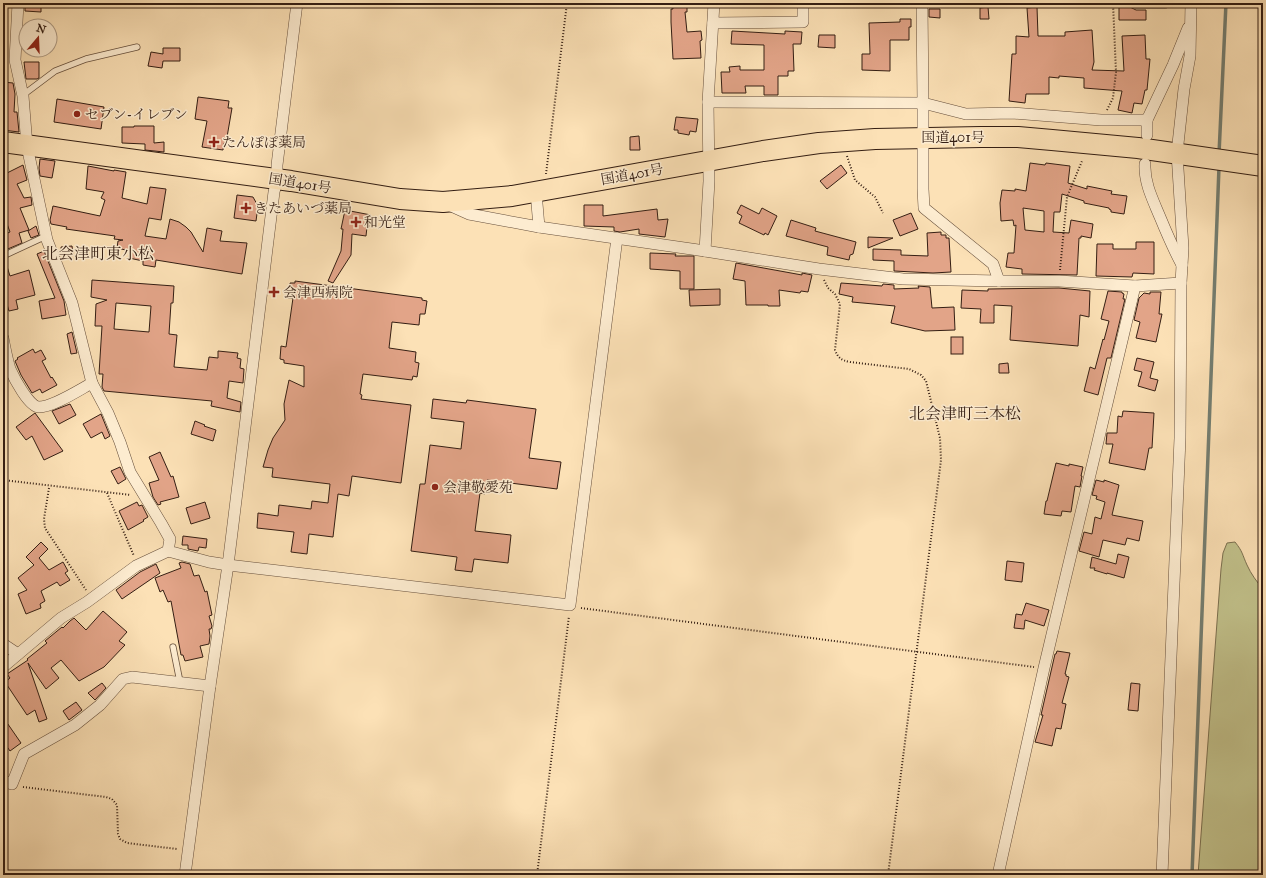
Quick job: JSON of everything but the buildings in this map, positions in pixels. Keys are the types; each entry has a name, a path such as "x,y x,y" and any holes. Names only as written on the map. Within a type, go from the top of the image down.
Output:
{"highway":[{"name":"国道401号","path":"3,142 277,180 400,199 443,202 484,199 540,192 629,174 762,151 843,141 874,139 923,137 1025,138 1102,143 1263,166"}],"street":[{"path":"18,3 15,60 23,96 27,146 46,236 72,303 92,383 108,413 130,472 146,496 170,539 168,551"},
{"path":"185,875 210,686 228,565 274,192 277,180 277,165 297,3"},
{"path":"706,251 709,161 708,102 714,3"},
{"path":"713,23 803,22 802,3"},
{"path":"922,3 924,208 993,264 999,281"},
{"path":"1136,3 1164,3"},
{"path":"1162,875 1180,445 1184,89 1190,56 1191,3"},
{"path":"1147,134 1147,120 1174,65 1191,19"},
{"path":"708,102 923,103 966,114 1012,113 1101,120 1147,120"},
{"path":"1145,164 1149,191 1172,248 1182,266"},
{"path":"539,227 540,192"},
{"path":"443,202 469,214 539,227 820,269 903,279 1059,281 1135,286 1181,283"},
{"path":"3,667 61,618 91,599 140,564 168,551 209,562 228,565 570,605 617,238"},
{"path":"998,875 1044,668 1135,286"},
{"path":"3,338 10,368 32,405 38,408 50,406 92,383"},
{"path":"3,644 18,654"},
{"path":"7,783 24,754 75,725 100,705 123,679 132,677 210,686"}],"lane":[{"path":"23,96 56,72 86,59 138,47"},
{"path":"3,256 46,236"},
{"path":"173,647 180,682"}],"path":[{"path":"540,192 567,3"},
{"path":"1101,120 1113,98 1115,88 1116,72 1113,3"},
{"path":"843,141 855,180 875,197 883,213"},
{"path":"1059,281 1067,198 1082,161"},
{"path":"820,269 828,288 836,294 840,304 835,350 837,356 841,360 850,362 909,369 921,375 926,381 940,438 941,460 888,875"},
{"path":"3,480 107,493 146,496"},
{"path":"49,488 44,519 45,528 91,599"},
{"path":"107,493 134,556 140,564"},
{"path":"537,875 570,605 578,608 1044,668"},
{"path":"7,783 25,787 112,799 117,805 118,834 120,839 127,843 189,851"}],"green space":[{"path":"1235,542 1241,551 1250,572 1263,589 1263,875 1198,875 1221,569 1223,553 1227,543"}],"waterway":[{"path":"1219,154 1226,3"},
{"path":"1192,875 1219,167"}],"place":[{"name":"セブン-イレブン","path":"77,114"},
{"name":"たんぽぽ薬局","path":"214,142"},
{"name":"きたあいづ薬局","path":"246,208"},
{"name":"和光堂","path":"356,222"},
{"name":"会津西病院","path":"274,292"},
{"name":"会津敬愛苑","path":"435,487"}],"district":[{"name":"北会津町東小松","path":"98,253"},
{"name":"北会津町三本松","path":"965,413"}]}
